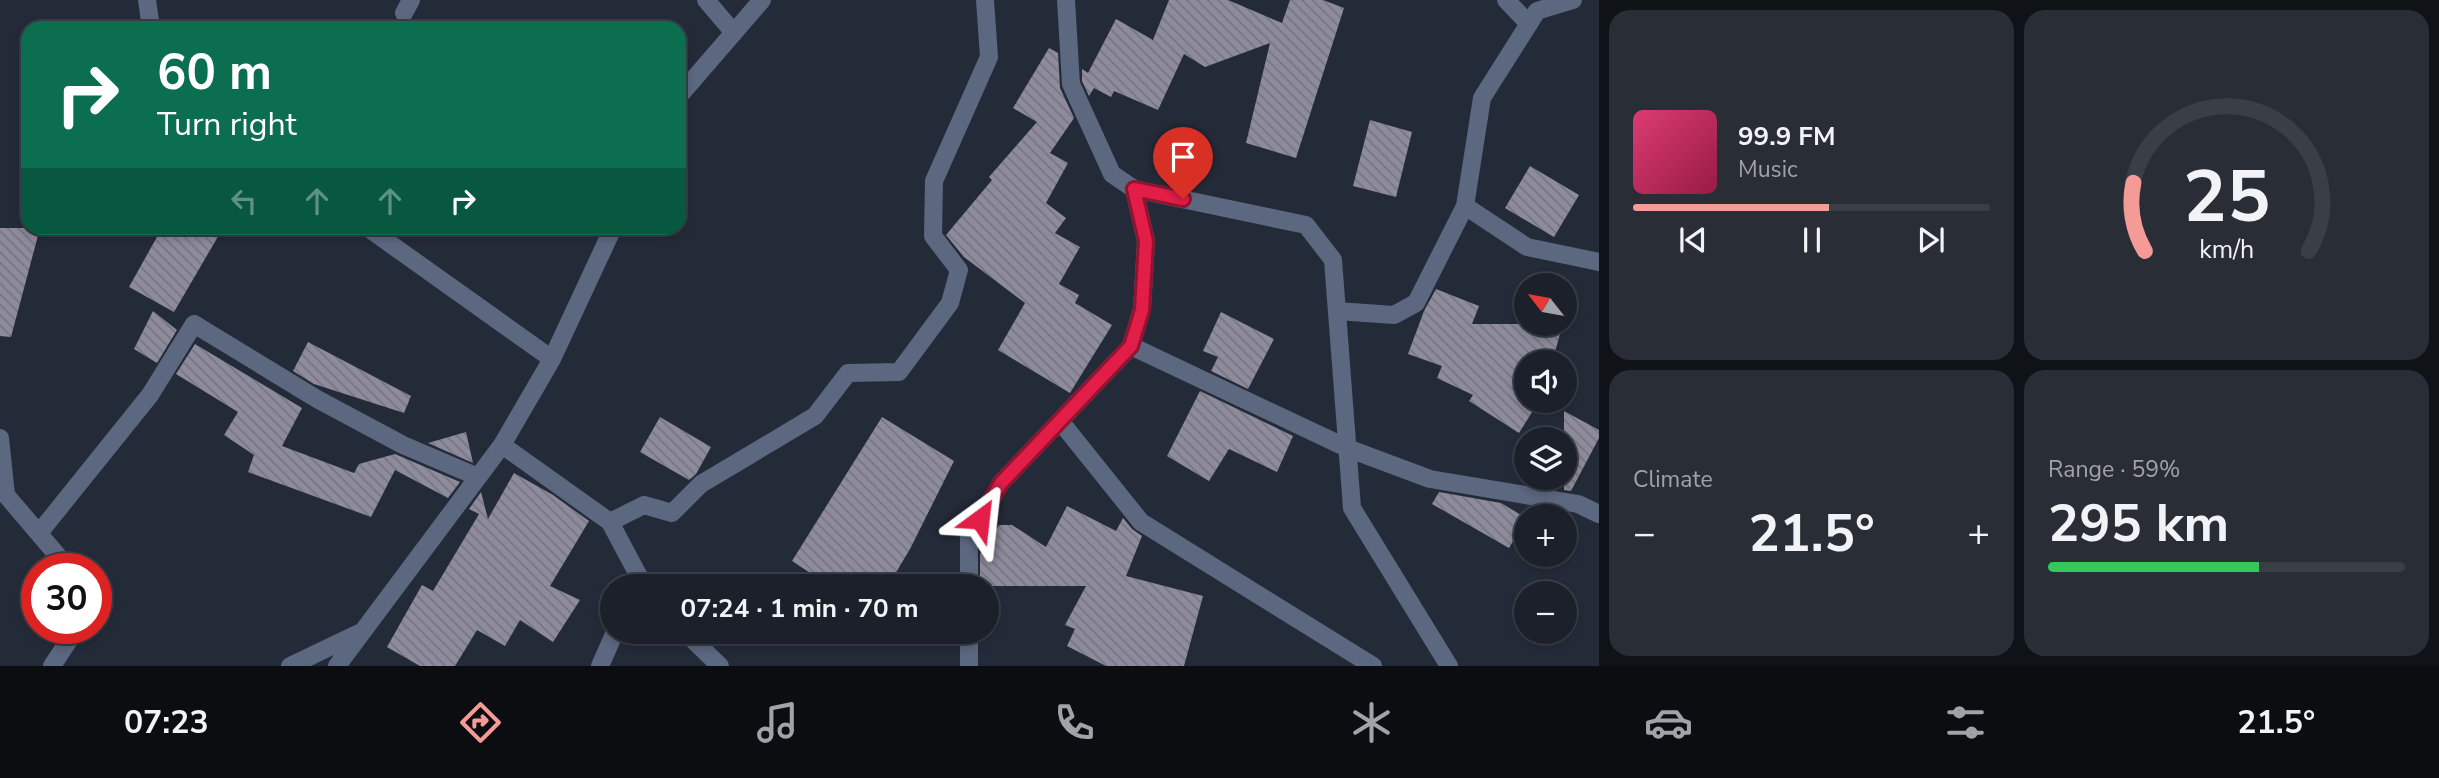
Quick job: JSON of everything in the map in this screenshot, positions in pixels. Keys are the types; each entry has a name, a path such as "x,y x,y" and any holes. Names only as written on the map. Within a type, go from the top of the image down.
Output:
{"street":[{"path":"147,0 150,21"},
{"path":"706,0 734,33"},
{"path":"686,88 762,0"},
{"path":"610,522 644,505 672,513 701,484 815,416 848,373 900,372 950,303 959,270 933,236 934,181 989,57 985,0"},
{"path":"1066,0 1071,83 1112,174 1134,189 1306,225 1333,260 1352,508 1449,666"},
{"path":"1506,0 1529,24"},
{"path":"1337,311 1394,315 1416,303 1465,206 1482,98 1537,11 1573,0"},
{"path":"969,574 969,537 1001,483 1131,346 1142,310 1146,241 1134,189"},
{"path":"1465,206 1527,247 1599,262"},
{"path":"378,235 552,359"},
{"path":"337,666 502,445 552,359 610,235"},
{"path":"39,533 150,395 194,324 317,399 403,445 478,477"},
{"path":"1131,346 1347,448 1430,479 1578,504 1599,514"},
{"path":"1060,421 1141,523 1373,666"},
{"path":"0,438 6,495 56,553"},
{"path":"502,445 610,522 634,574"},
{"path":"290,666 363,631"},
{"path":"52,666 66,644"},
{"path":"600,666 610,644"},
{"path":"697,644 720,666"},
{"path":"969,644 969,666"}],"building":[{"path":"1169,0 1228,0 1282,23 1290,0 1323,0 1344,8 1296,158 1246,143 1270,43 1205,67 1184,54 1158,110 1114,91 1111,97 1094,88 1089,96 1082,81 1082,69 1088,73 1116,19 1153,40"},
{"path":"1049,48 1058,53 1060,88 1074,118 1050,153 1068,163 1046,203 1066,218 1055,233 1080,247 1059,284 1079,295 1075,303 1112,325 1070,393 998,350 1025,303 964,257 946,235 992,180 989,177 1037,122 1013,108"},
{"path":"1370,120 1412,132 1396,197 1353,186"},
{"path":"1530,166 1579,195 1554,237 1505,208"},
{"path":"0,228 21,228 21,235 38,235 11,337 0,336"},
{"path":"158,235 219,235 174,312 129,287"},
{"path":"1436,289 1479,306 1472,324 1514,324 1514,336 1560,336 1555,350 1514,350 1514,413 1532,413 1523,427 1514,427 1514,430 1469,401 1473,395 1437,378 1442,366 1408,354 1424,311"},
{"path":"153,311 177,330 157,363 134,349"},
{"path":"1221,312 1274,339 1248,389 1211,371 1218,357 1203,351"},
{"path":"308,342 411,396 404,413 314,384 293,371"},
{"path":"195,344 302,408 282,446 354,473 359,464 395,454 460,482 448,498 395,470 371,517 248,472 254,455 224,435 238,412 176,374"},
{"path":"1200,391 1293,436 1277,472 1229,449 1209,481 1167,456"},
{"path":"1564,413 1568,413 1599,430 1599,438 1577,480 1577,427 1564,427"},
{"path":"660,417 711,447 696,474 689,480 640,452"},
{"path":"882,417 954,461 895,574 812,574 792,561"},
{"path":"466,432 473,463 428,443"},
{"path":"514,473 553,495 589,521 550,586 580,600 553,642 520,620 505,646 477,630 455,666 420,666 387,647 422,585 433,591 479,514 469,509 481,492 488,519"},
{"path":"1439,492 1501,503 1514,511 1514,540 1509,548 1432,504"},
{"path":"1067,506 1116,531 1123,518 1142,536 1126,576 1203,596 1184,666 1106,666 1067,646 1075,629 1065,625 1086,586 999,586 999,574 980,574 980,554 999,525 1012,525 1046,547"}],"route":[{"path":"980,519 1001,483 1131,346 1142,310 1146,241 1134,189 1183,199"}]}
